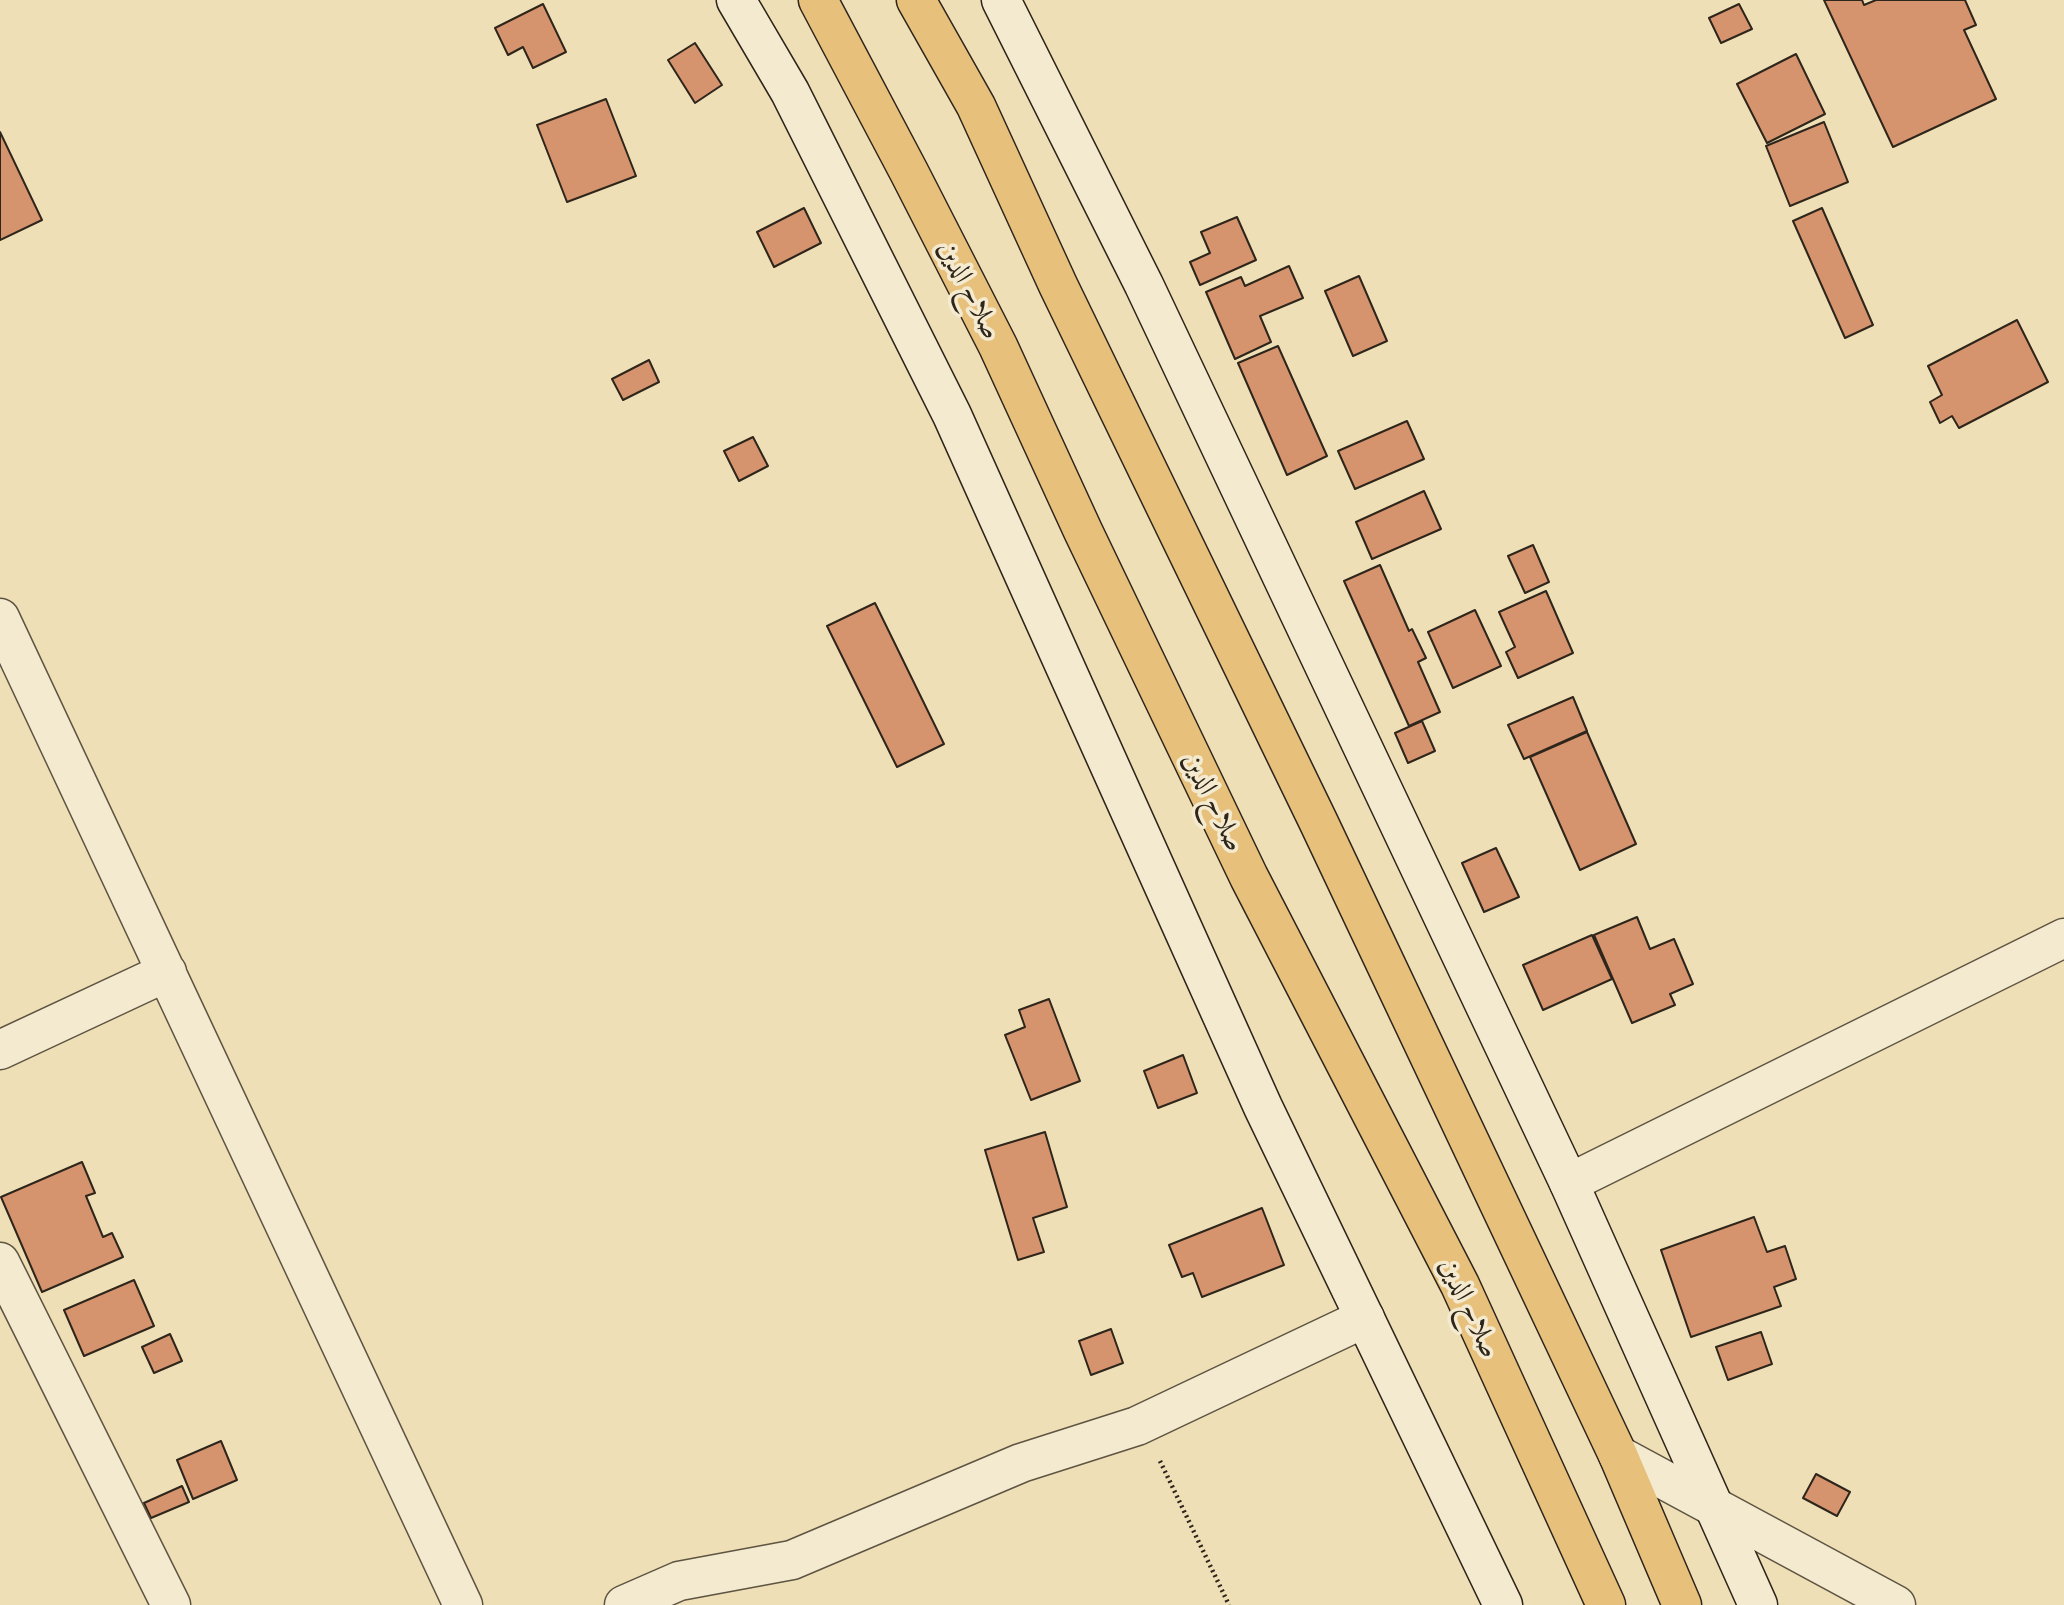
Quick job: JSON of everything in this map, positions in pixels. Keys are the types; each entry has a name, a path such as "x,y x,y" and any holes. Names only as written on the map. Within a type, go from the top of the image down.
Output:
{"highway":[{"name":"صلاح الدين","path":"818,0 998,346 1083,531 1249,877 1460,1285 1606,1605"},
{"path":"916,0 976,106 1058,285 1312,808 1618,1455 1682,1605"}],"main road":[{"path":"736,0 790,92 953,415 1257,1094 1503,1605"},
{"path":"1001,0 1144,285 1569,1183 1758,1605"},
{"path":"0,618 464,1605"},
{"path":"1569,1183 2064,938"},
{"path":"0,1050 167,972"},
{"path":"0,1262 171,1605"},
{"path":"624,1605 679,1581 792,1560 1021,1464 1142,1423 1365,1318"},
{"path":"1618,1455 1896,1605"}],"path":[{"path":"1142,1423 1229,1605"}],"building":[{"path":"1824,0 1862,0 1864,5 1876,0 1965,0 1976,25 1964,30 1996,99 1893,147"},
{"path":"543,4 566,52 533,68 523,47 508,55 495,28"},
{"path":"1739,4 1752,29 1721,43 1709,18"},
{"path":"695,43 722,85 695,103 668,60"},
{"path":"1796,54 1825,114 1767,143 1737,84"},
{"path":"606,99 636,176 567,202 537,125"},
{"path":"1824,122 1848,182 1790,206 1766,146"},
{"path":"0,132 42,220 0,240"},
{"path":"804,208 821,243 774,267 757,232"},
{"path":"1822,208 1873,325 1845,338 1793,221"},
{"path":"1237,217 1256,260 1200,285 1190,262 1210,253 1201,232"},
{"path":"1289,266 1303,298 1260,316 1271,342 1235,359 1206,292 1241,277 1245,286"},
{"path":"1359,276 1387,341 1353,356 1325,291"},
{"path":"2017,320 2048,382 1959,428 1952,416 1940,423 1930,402 1942,395 1928,366"},
{"path":"1278,346 1327,456 1287,475 1238,363"},
{"path":"649,360 659,382 623,400 612,379"},
{"path":"1407,421 1424,459 1355,489 1338,451"},
{"path":"753,437 768,466 739,481 724,451"},
{"path":"1424,491 1441,529 1372,559 1356,522"},
{"path":"1533,545 1549,582 1525,593 1508,556"},
{"path":"1380,565 1409,631 1412,629 1426,658 1418,662 1440,712 1409,726 1344,581"},
{"path":"1546,591 1573,653 1518,678 1506,652 1515,647 1499,612"},
{"path":"875,603 944,744 897,767 827,626"},
{"path":"1475,610 1501,666 1453,688 1428,632"},
{"path":"1573,697 1587,731 1524,759 1508,725"},
{"path":"1422,721 1435,751 1408,763 1395,733"},
{"path":"1587,732 1636,844 1580,870 1530,757"},
{"path":"1496,848 1519,897 1484,912 1462,863"},
{"path":"1637,917 1650,949 1674,939 1693,984 1670,994 1675,1005 1632,1023 1594,935"},
{"path":"1592,935 1612,979 1543,1010 1523,965"},
{"path":"1049,999 1080,1081 1031,1100 1005,1035 1025,1027 1019,1010"},
{"path":"1183,1055 1197,1093 1158,1108 1144,1071"},
{"path":"1045,1132 1067,1207 1033,1218 1044,1252 1018,1260 985,1150"},
{"path":"82,1162 95,1193 86,1196 103,1237 112,1233 123,1257 42,1292 1,1197"},
{"path":"1262,1208 1284,1265 1202,1297 1193,1273 1182,1277 1169,1245"},
{"path":"1754,1217 1767,1252 1785,1246 1796,1279 1774,1287 1781,1306 1691,1337 1661,1250"},
{"path":"134,1280 154,1326 84,1356 64,1310"},
{"path":"1111,1329 1123,1363 1091,1375 1079,1341"},
{"path":"1761,1332 1772,1364 1728,1380 1716,1347"},
{"path":"170,1334 182,1361 154,1373 142,1347"},
{"path":"221,1441 237,1480 193,1499 177,1460"},
{"path":"1816,1474 1850,1492 1837,1516 1803,1498"},
{"path":"182,1486 189,1502 151,1518 144,1503"}]}
